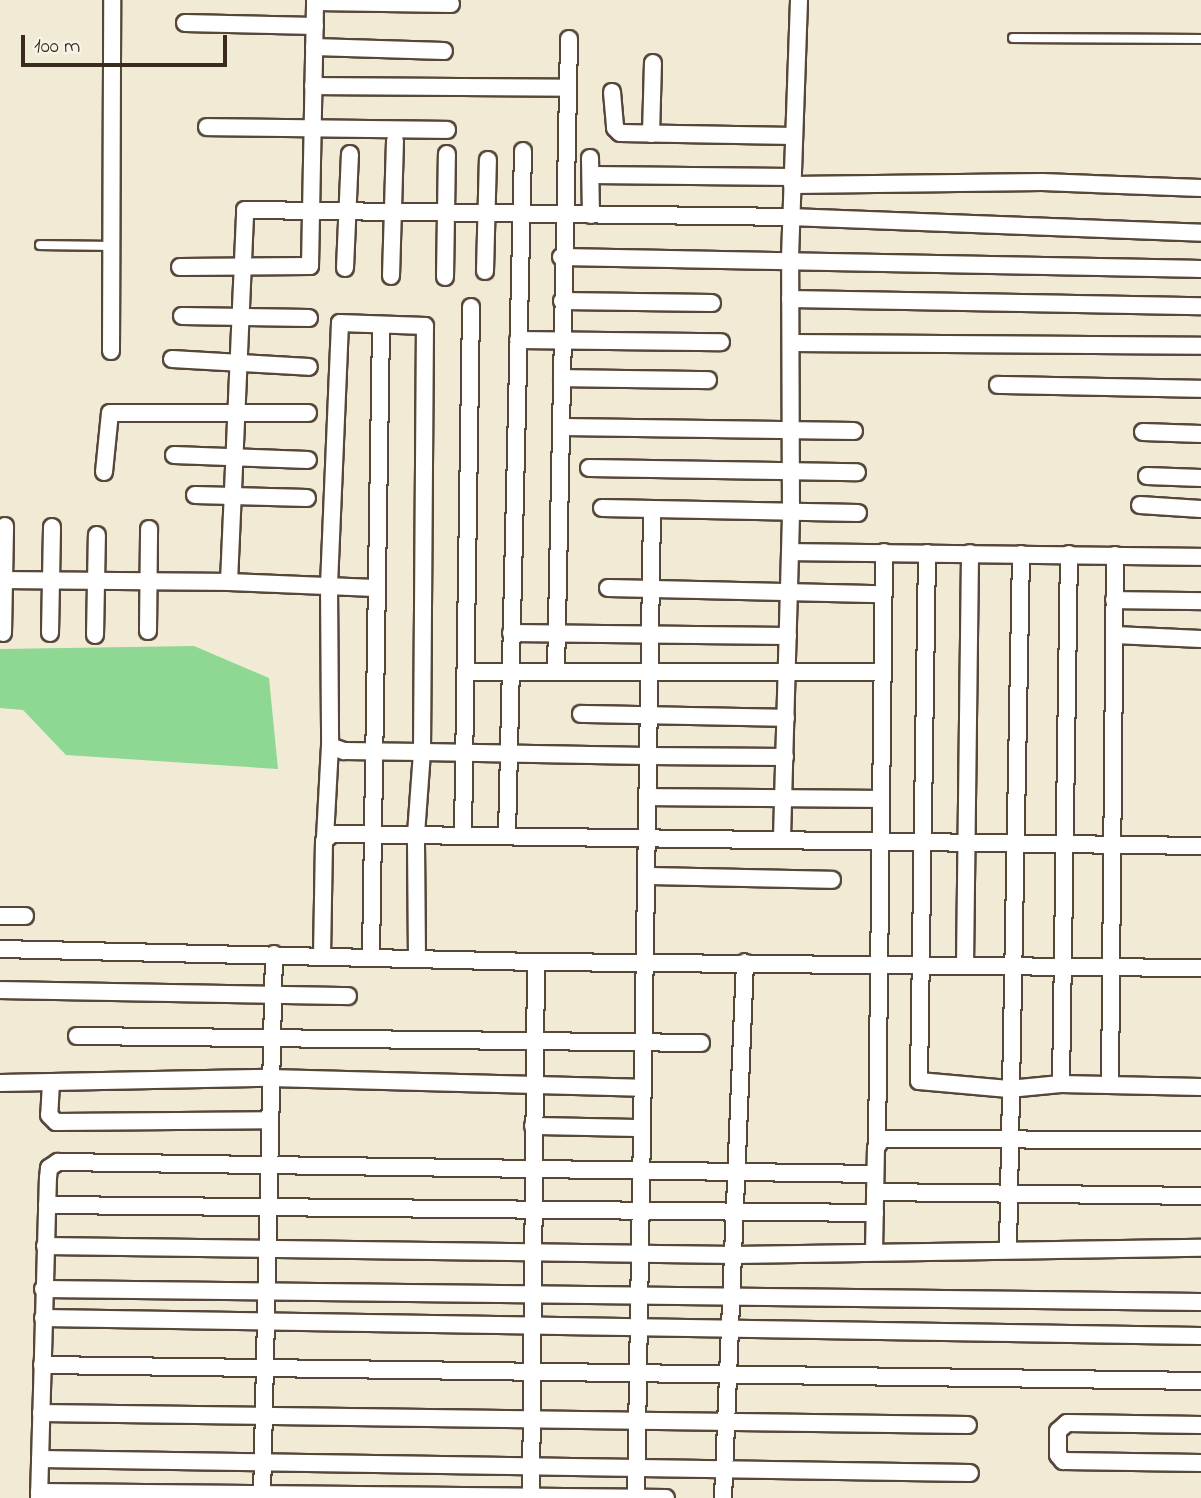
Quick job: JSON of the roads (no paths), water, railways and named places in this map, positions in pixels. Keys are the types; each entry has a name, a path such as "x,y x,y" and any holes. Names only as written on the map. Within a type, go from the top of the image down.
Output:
{"street":[{"path":"111,351 112,0"},
{"path":"782,838 792,471 790,217 799,0"},
{"path":"180,267 240,269 310,266 315,1 451,4"},
{"path":"184,23 315,26"},
{"path":"556,673 563,427 561,257 569,38"},
{"path":"314,47 444,51"},
{"path":"651,134 653,62"},
{"path":"313,86 568,88"},
{"path":"612,92 617,131 794,136"},
{"path":"207,127 447,130"},
{"path":"391,276 395,141"},
{"path":"507,835 523,151"},
{"path":"345,268 350,154"},
{"path":"445,277 447,154"},
{"path":"590,158 591,215"},
{"path":"485,271 488,160"},
{"path":"591,175 792,181 1042,182 1201,188"},
{"path":"229,582 235,498 243,212 310,210 790,217 1201,233"},
{"path":"561,257 790,258 1201,269"},
{"path":"790,299 1201,306"},
{"path":"562,301 712,303"},
{"path":"463,835 471,307"},
{"path":"182,316 309,318"},
{"path":"322,956 330,746 329,585 341,323 425,326 422,751 416,834 417,958"},
{"path":"371,957 381,325"},
{"path":"518,340 721,342"},
{"path":"790,343 1201,346"},
{"path":"172,359 309,367"},
{"path":"562,378 708,380"},
{"path":"998,385 1201,389"},
{"path":"104,472 110,413 308,413"},
{"path":"563,427 854,430"},
{"path":"1143,432 1201,434"},
{"path":"174,455 308,460"},
{"path":"589,468 857,472"},
{"path":"1147,476 1201,478"},
{"path":"195,495 307,498"},
{"path":"1140,506 1201,509"},
{"path":"602,508 858,513"},
{"path":"636,1498 652,510"},
{"path":"2,632 5,526"},
{"path":"50,633 52,527"},
{"path":"148,631 149,529"},
{"path":"95,635 97,534"},
{"path":"790,552 1201,557"},
{"path":"874,1251 884,552"},
{"path":"927,552 919,1081 1009,1089 1061,1084 1201,1087"},
{"path":"965,965 970,553"},
{"path":"1008,1250 1009,1089 1015,966 1020,554"},
{"path":"1061,1084 1066,966 1064,842 1069,554"},
{"path":"1110,1085 1115,555"},
{"path":"2,580 147,584 229,582 375,588"},
{"path":"608,588 883,594"},
{"path":"1114,600 1201,601"},
{"path":"511,633 788,636"},
{"path":"1115,635 1201,639"},
{"path":"467,673 881,672"},
{"path":"581,714 786,718"},
{"path":"330,746 374,752 785,757"},
{"path":"647,797 879,799"},
{"path":"325,838 332,834 416,834 1016,841 1201,846"},
{"path":"646,876 832,880"},
{"path":"0,916 25,916"},
{"path":"0,950 274,954 536,962 1201,968"},
{"path":"262,1496 265,1248 274,954"},
{"path":"531,1497 536,962"},
{"path":"723,1498 726,1467 725,1421 733,1328 736,1172 745,962"},
{"path":"0,990 348,996"},
{"path":"77,1036 701,1044"},
{"path":"0,1083 269,1078 642,1088"},
{"path":"51,1082 49,1115 55,1122 270,1120"},
{"path":"533,1126 641,1128"},
{"path":"877,1145 890,1138 1201,1140"},
{"path":"666,1498 39,1495 43,1289 49,1168 58,1162 269,1166 532,1166 875,1174"},
{"path":"875,1192 1201,1196"},
{"path":"47,1205 640,1213 875,1213"},
{"path":"45,1246 734,1255 1201,1248"},
{"path":"43,1289 639,1298 1201,1302"},
{"path":"43,1318 1201,1336"},
{"path":"42,1365 1201,1381"},
{"path":"41,1413 264,1413 968,1425"},
{"path":"1201,1425 1062,1424 1058,1455 1063,1461 1201,1463"},
{"path":"40,1460 636,1465 970,1473"}],"lane":[{"path":"1013,38 1201,39"},
{"path":"40,245 111,246"}]}
